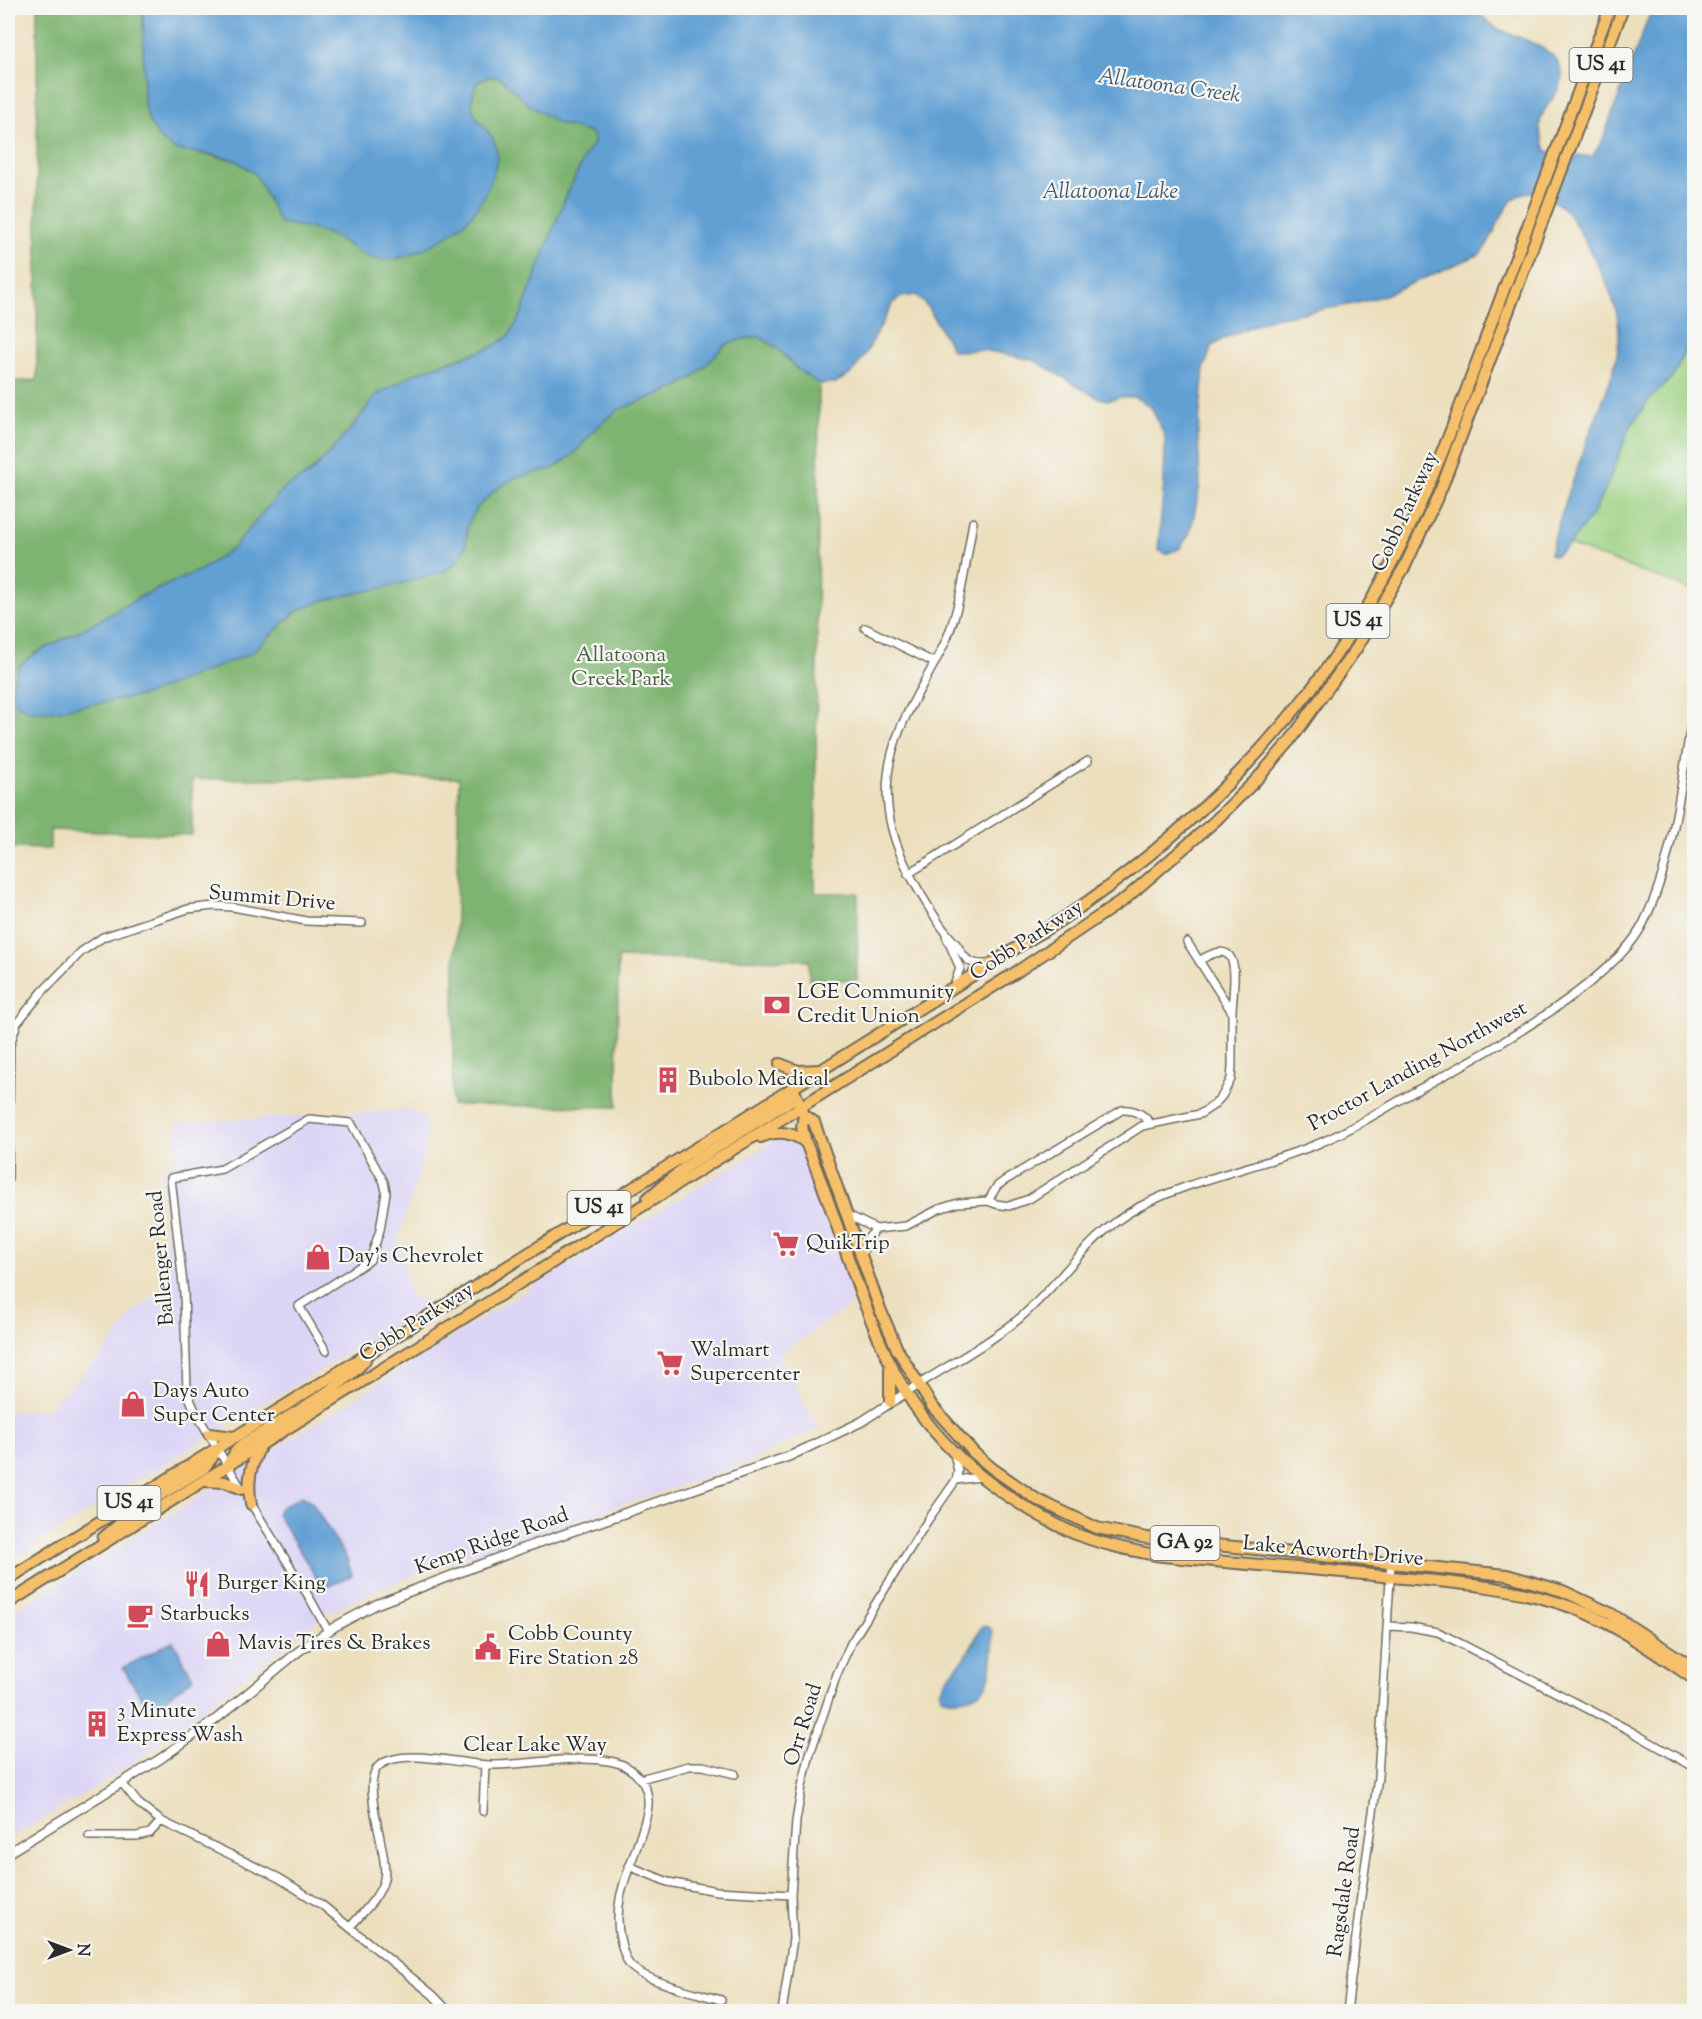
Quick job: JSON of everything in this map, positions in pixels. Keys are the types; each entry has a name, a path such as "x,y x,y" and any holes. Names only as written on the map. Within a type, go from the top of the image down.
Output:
{"main road":[{"name":"Cobb Parkway","path":"8,1603 744,1144 798,1102 822,1069 1089,901 1161,846 1232,780 1294,710 1354,628 1417,514 1540,210 1574,120 1610,8"},
{"name":"Cobb Parkway","path":"1574,120 1623,8"},
{"name":"Cobb Parkway","path":"8,1579 370,1352 1018,971 1125,899 1215,821 1271,763 1306,720 1371,626 1421,534 1479,391 1540,210"},
{"path":"1294,710 1306,720"},
{"path":"780,1064 798,1071 822,1069"},
{"path":"641,1208 654,1190 684,1168 798,1102"},
{"name":"Lake Acworth Drive","path":"798,1102 801,1127 806,1143 889,1362 931,1428 954,1454 1004,1494 1061,1527 1127,1550 1166,1556 1446,1581 1511,1590 1557,1602 1594,1617 1641,1643 1695,1679"},
{"name":"Lake Acworth Drive","path":"798,1102 814,1122 880,1309 897,1349 918,1385 952,1430 993,1469 1036,1499 1097,1528 1166,1540 1507,1575 1563,1591 1610,1613 1695,1668"},
{"path":"744,1144 766,1134 778,1132 790,1133 806,1143"},
{"path":"228,1465 243,1444 360,1367 370,1352"},
{"path":"889,1362 892,1381 890,1402"},
{"path":"209,1434 234,1437"},
{"path":"251,1504 249,1473 261,1444"},
{"path":"88,1553 140,1508 204,1468 217,1448"},
{"path":"201,1482 218,1481 242,1490"}],"street":[{"path":"973,522 959,601 947,638 899,732 889,769 888,802 890,822 900,856 908,874 945,933 970,962 992,963"},
{"path":"865,628 935,663"},
{"name":"Proctor Landing Northwest","path":"918,1385 1016,1322 1060,1278 1077,1256 1102,1232 1129,1212 1168,1193 1316,1144 1490,1051 1550,1012 1608,967 1631,944 1644,923 1657,890 1670,840 1695,708"},
{"path":"908,874 1088,761"},
{"name":"Summit Drive","path":"8,1179 10,1045 17,1023 43,991 81,952 103,937 188,909 205,907 233,907 306,921 362,923"},
{"path":"945,933 950,948 960,964 960,972 954,987"},
{"path":"1187,942 1232,1012"},
{"path":"848,1215 876,1229 906,1226 939,1209 958,1203 988,1201 1009,1206 1029,1198 1142,1126 1200,1114 1214,1105 1222,1096 1231,1078 1233,966 1231,957 1225,952 1216,952 1199,961"},
{"path":"988,1201 997,1186 1004,1181 1122,1110 1131,1110 1141,1114 1150,1123"},
{"name":"Ballenger Road","path":"326,1351 299,1306 370,1260 380,1230 386,1192 384,1182 351,1123 309,1119 222,1169 171,1178 183,1285 187,1392 217,1448 328,1631"},
{"path":"862,1256 868,1238 876,1229"},
{"name":"Kemp Ridge Road","path":"8,1853 160,1759 215,1720 268,1674 328,1631 377,1604 475,1566 790,1456 861,1422 918,1385"},
{"path":"954,1454 957,1466 956,1480 981,1477"},
{"name":"Orr Road","path":"782,2012 793,1939 791,1895 796,1821 810,1754 837,1674 851,1643 928,1520 956,1480"},
{"name":"Ragsdale Road","path":"1347,2012 1378,1777 1391,1562"},
{"path":"1387,1626 1411,1627 1438,1632 1695,1767"},
{"name":"Clear Lake Way","path":"350,1927 377,1894 384,1879 385,1863 375,1816 373,1787 374,1774 380,1765 399,1757 485,1765 579,1759 611,1761 635,1772 640,1779"},
{"path":"483,1811 485,1765"},
{"path":"721,2000 657,1981 640,1972 630,1964 623,1951 617,1923 622,1891 648,1811 648,1796 645,1785 640,1779 689,1766 703,1766 735,1774"},
{"path":"122,1783 138,1803 161,1821 279,1878 322,1905 433,1995 449,2012"},
{"path":"89,1836 137,1836 150,1833 161,1821"},
{"path":"629,1866 668,1882 707,1889 791,1895"}],"shaded area":[{"path":"409,1110 426,1119 426,1150 398,1241 411,1297 431,1303 126,1487 8,1563 8,1411 46,1410 104,1353 133,1313 169,1285 161,1172 175,1161 177,1123"},
{"path":"781,1137 802,1142 845,1271 852,1304 778,1355 818,1428 745,1464 408,1577 328,1612 126,1769 8,1840 8,1615 506,1303"}],"green space":[{"name":"Allatoona Creek Park","path":"37,8 143,8 144,105 193,152 235,160 255,173 280,223 309,227 333,236 377,259 394,259 415,253 441,239 468,219 493,140 477,119 472,106 478,81 489,76 501,78 557,123 592,133 595,141 585,156 564,201 520,317 508,337 490,348 440,364 376,395 351,429 310,473 284,488 233,548 201,570 142,596 36,653 19,666 11,688 250,654 297,611 324,600 456,563 466,546 467,526 477,508 494,491 514,477 554,468 574,454 595,429 618,410 675,388 694,377 725,345 742,339 760,337 776,347 797,369 819,384 815,893 858,893 857,980 809,979 809,960 618,958 617,1107 452,1105 459,778 192,779 192,835 50,830 50,849 8,848 8,382 37,380"},
{"path":"1694,329 1694,591 1569,545 1594,512 1610,479 1629,429 1648,401 1674,375"}],"water":[{"name":"Allatoona Lake","path":"143,8 1375,8 1402,14 1467,11 1479,14 1498,29 1537,45 1554,57 1562,75 1559,89 1540,121 1540,132 1546,151 1592,157 1602,141 1652,8 1694,8 1694,329 1674,375 1648,401 1629,429 1610,479 1594,512 1569,545 1554,556 1550,554 1574,478 1613,371 1618,345 1618,319 1610,291 1569,215 1546,197 1532,192 1521,194 1512,200 1505,210 1480,254 1382,296 1354,304 1268,319 1212,346 1204,368 1198,434 1200,484 1194,516 1189,535 1179,549 1166,554 1158,550 1164,483 1165,436 1151,407 1135,397 1107,400 1096,397 1034,360 983,350 953,351 927,306 916,295 901,297 893,303 865,355 851,374 835,383 819,384 797,369 776,347 760,337 742,339 725,345 694,377 675,388 618,410 595,429 574,454 554,468 514,478 494,491 477,508 467,526 466,546 456,563 445,571 392,586 324,600 297,611 250,654 145,695 52,711 30,711 16,704 11,688 19,666 36,653 142,596 201,570 233,548 284,488 311,473 351,429 376,395 416,373 490,348 508,337 520,317 564,201 585,156 595,141 591,133 557,123 528,104 501,78 489,76 478,81 473,95 474,114 495,143 497,154 491,180 478,207 459,227 438,242 413,254 400,258 371,258 327,233 280,223 255,173 235,160 175,150 160,139 149,122 144,105"},
{"path":"302,1496 311,1501 347,1559 352,1575 325,1588 317,1579 277,1514 280,1508"},
{"path":"984,1625 991,1629 993,1634 989,1680 979,1693 973,1696 962,1699 941,1697 940,1691 947,1678 965,1658"},
{"path":"173,1641 193,1678 150,1711 123,1668"}],"waterway":[{"path":"8,706 16,702"}],"place":[{"name":"LGE Community Credit Union","path":"777,1005"},
{"name":"Bubolo Medical","path":"668,1080"},
{"name":"QuikTrip","path":"786,1244"},
{"name":"Day's Chevrolet","path":"318,1257"},
{"name":"Walmart Supercenter","path":"670,1363"},
{"name":"Days Auto Super Center","path":"133,1404"},
{"name":"Burger King","path":"197,1584"},
{"name":"Starbucks","path":"140,1615"},
{"name":"Mavis Tires & Brakes","path":"218,1644"},
{"name":"Cobb County Fire Station 28","path":"488,1647"},
{"name":"3 Minute Express Wash","path":"97,1724"}],"water label":[{"name":"Allatoona Creek","path":"1169,87"}]}
